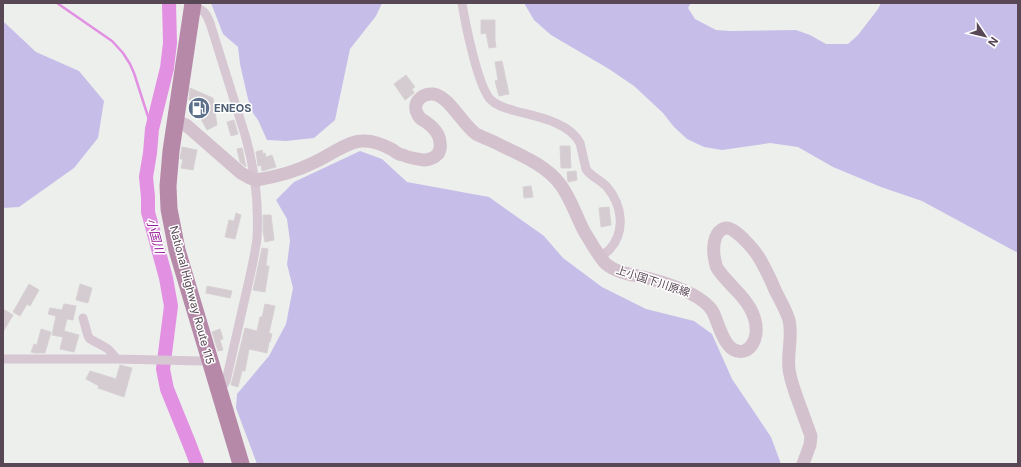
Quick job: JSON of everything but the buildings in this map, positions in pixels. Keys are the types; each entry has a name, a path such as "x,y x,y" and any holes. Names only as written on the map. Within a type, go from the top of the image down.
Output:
{"highway":[{"name":"National Highway Route 115","path":"193,5 171,151 168,186 169,209 177,250 241,464"}],"main road":[{"name":"上小国下川原線","path":"256,180 309,165 347,145 360,140 371,141 401,155 422,160 429,160 437,156 440,148 440,140 437,132 419,118 415,106 417,101 423,96 434,94 440,96 448,102 465,124 477,134 528,159 553,176 569,197 582,228 604,262 614,270 657,281 689,292 705,302 712,310 724,340 730,347 740,352 747,350 754,341 756,333 756,320 751,308 736,289 723,276 716,265 713,251 716,238 720,231 726,228 732,229 746,240 760,259 789,320 791,334 788,366 790,378 811,436 810,445 803,464"},
{"path":"176,121 186,125 241,173 256,180"}],"street":[{"path":"462,3 473,52 483,88 488,98 502,108 543,118 570,131 580,143 586,169 603,183 614,197 620,213 620,231 609,250 600,257"},
{"path":"193,5 205,13 210,23 246,138 256,180 256,249 226,382 219,390"},
{"path":"83,318 90,340 108,349 116,359"},
{"path":"3,359 201,361 209,359"}],"shaded area":[{"path":"211,3 382,3 376,16 350,49 335,120 314,138 286,141 267,140 258,120 253,113 248,99 240,64 238,47 223,34"},
{"path":"524,3 691,3 688,8 695,19 716,30 796,30 810,35 826,44 848,44 858,35 881,3 1018,3 1018,253 922,201 881,187 833,167 798,147 770,143 722,150 704,147 687,139 674,127 663,113 634,86 609,69 551,35 534,20"},
{"path":"3,22 36,52 79,71 104,101 98,138 74,168 19,207 3,208"},
{"path":"360,151 382,159 407,182 489,197 544,236 563,258 602,287 646,309 694,321 712,334 732,379 771,437 781,464 257,464 236,408 237,394 269,356 286,324 293,288 287,264 290,241 287,219 276,200 294,182"}],"waterway":[{"path":"57,3 112,41 123,53 134,73 152,129"},
{"name":"小国川","path":"169,3 170,43 167,68 152,129 146,177 148,212 166,278 171,306 163,369 167,389 197,464"}],"place":[{"name":"ENEOS","path":"199,108"}]}
